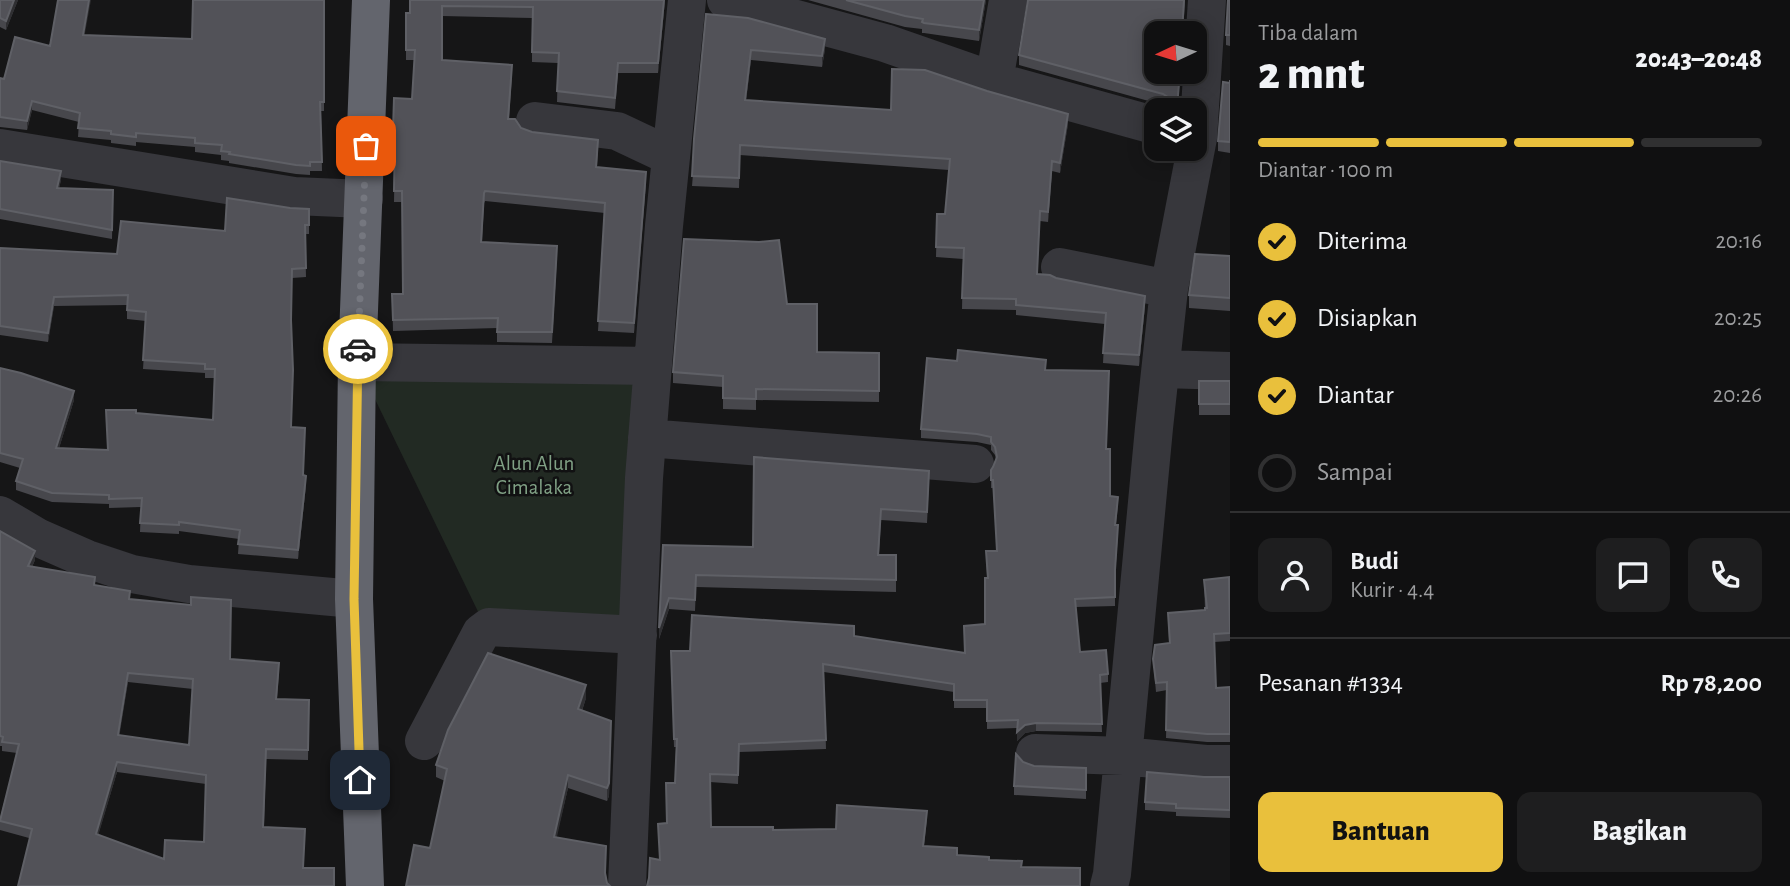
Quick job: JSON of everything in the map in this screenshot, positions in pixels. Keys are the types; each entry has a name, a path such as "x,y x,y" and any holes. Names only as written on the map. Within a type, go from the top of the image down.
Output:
{"highway":[{"path":"365,886 354,599 357,362 372,0"}],"street":[{"path":"627,886 644,478 670,156 687,0"},
{"path":"994,81 1008,0"},
{"path":"1207,0 1216,96 1207,115"},
{"path":"738,2 885,43 994,81 1144,122"},
{"path":"535,121 617,131 670,156"},
{"path":"0,148 294,196 363,199"},
{"path":"1109,886 1169,289 1193,161"},
{"path":"1060,267 1169,289"},
{"path":"357,362 653,366"},
{"path":"1161,369 1230,371"},
{"path":"647,438 975,464"},
{"path":"0,515 39,538 87,559 132,574 189,584 354,599"},
{"path":"424,741 486,628 638,635"},
{"path":"1035,753 1230,764"}],"green space":[{"name":"Alun Alun Cimalaka","path":"357,362 653,366 638,635 486,628"}],"building":[{"path":"0,0 14,0 6,21 0,18"},
{"path":"58,0 89,0 83,35 192,39 193,0 324,0 324,102 320,102 322,162 310,162 310,166 296,165 229,154 230,152 221,151 222,145 195,143 195,138 136,133 136,137 78,128 80,113 32,101 27,121 0,117 0,78 4,79 15,37 50,46"},
{"path":"410,0 664,0 658,63 618,63 615,98 557,91 559,53 532,52 533,7 442,6 442,60 512,65 508,119 515,119 521,128 532,132 598,140 596,167 646,172 634,323 598,321 605,203 485,191 481,242 557,246 552,332 497,332 498,318 393,320 392,294 403,294 402,191 394,191 394,98 412,99 415,50 406,50 406,13 410,13"},
{"path":"846,0 984,0 979,30 924,23 923,19"},
{"path":"1028,0 1184,0 1183,21 1144,21 1144,84 1179,84 1178,98 1169,98 1163,94 1019,55"},
{"path":"1228,0 1230,35 1226,35"},
{"path":"706,14 748,18 825,39 822,56 751,50 745,100 891,110 892,69 925,70 1068,114 1060,163 1052,161 1048,212 1040,211 1037,274 1145,296 1139,355 1103,353 1106,313 1016,305 1016,299 962,298 964,248 936,247 937,214 945,214 950,159 740,145 739,178 692,176"},
{"path":"1223,82 1230,83 1230,142 1218,141"},
{"path":"0,161 61,171 57,188 113,190 112,230 0,209"},
{"path":"227,198 309,209 309,225 305,225 306,268 292,269 291,427 305,428 303,475 306,476 298,550 238,544 240,530 179,522 179,525 140,523 142,498 109,499 109,495 52,493 16,481 23,459 0,453 0,368 74,391 56,448 108,450 106,410 136,410 136,413 213,420 215,369 205,369 205,364 143,360 146,312 127,310 128,295 54,297 48,333 0,326 0,248 117,254 121,221 225,231"},
{"path":"684,239 759,242 779,240 787,304 817,304 817,352 879,353 879,391 756,389 756,399 723,398 723,376 673,372"},
{"path":"1195,254 1230,256 1230,298 1189,295"},
{"path":"958,350 1046,360 1045,370 1109,371 1106,449 1110,449 1110,496 1118,497 1115,525 1118,525 1115,597 1075,599 1080,652 1106,650 1108,674 1100,675 1102,724 1036,723 1025,725 1017,732 1018,720 987,721 987,700 954,700 954,684 823,664 826,740 739,744 738,775 710,774 711,827 836,829 837,805 927,811 923,846 957,848 957,855 989,857 989,860 1022,861 1021,867 1080,868 1080,886 647,886 650,858 660,860 658,824 667,823 666,783 675,783 677,739 674,739 671,651 690,651 692,615 854,626 854,636 965,653 964,626 985,624 985,578 988,578 986,551 997,551 991,480 991,470 997,457 995,447 991,437 921,429 927,358 957,361"},
{"path":"1199,381 1230,381 1230,404 1199,404"},
{"path":"754,457 929,471 927,512 881,509 878,555 896,555 896,580 696,575 695,600 669,598 659,628 663,545 753,547"},
{"path":"0,531 35,551 28,566 95,577 94,585 130,591 129,599 191,605 191,597 231,600 230,659 279,663 276,699 309,700 308,750 266,749 263,827 305,829 303,868 334,868 334,886 18,886 32,829 0,821 19,744 2,742 3,737 0,736","holes":["128,673 193,679 189,745 118,735","117,762 206,775 204,842 165,840 164,859 96,834"]},
{"path":"1229,577 1230,633 1214,634 1216,688 1230,687 1230,734 1166,730 1167,682 1156,683 1153,659 1155,645 1170,643 1168,613 1205,610 1204,580"},
{"path":"488,653 586,685 578,709 611,721 607,788 568,775 554,837 606,846 605,873 610,886 406,886 414,845 430,848 447,769 436,765 448,730"},
{"path":"1016,754 1023,762 1034,766 1086,768 1086,790 1014,786"},
{"path":"1147,772 1230,777 1230,810 1176,808 1176,804 1145,802"}],"way so far":[{"path":"358,349 366,146"}],"route":[{"path":"358,349 354,599 360,780"}]}
